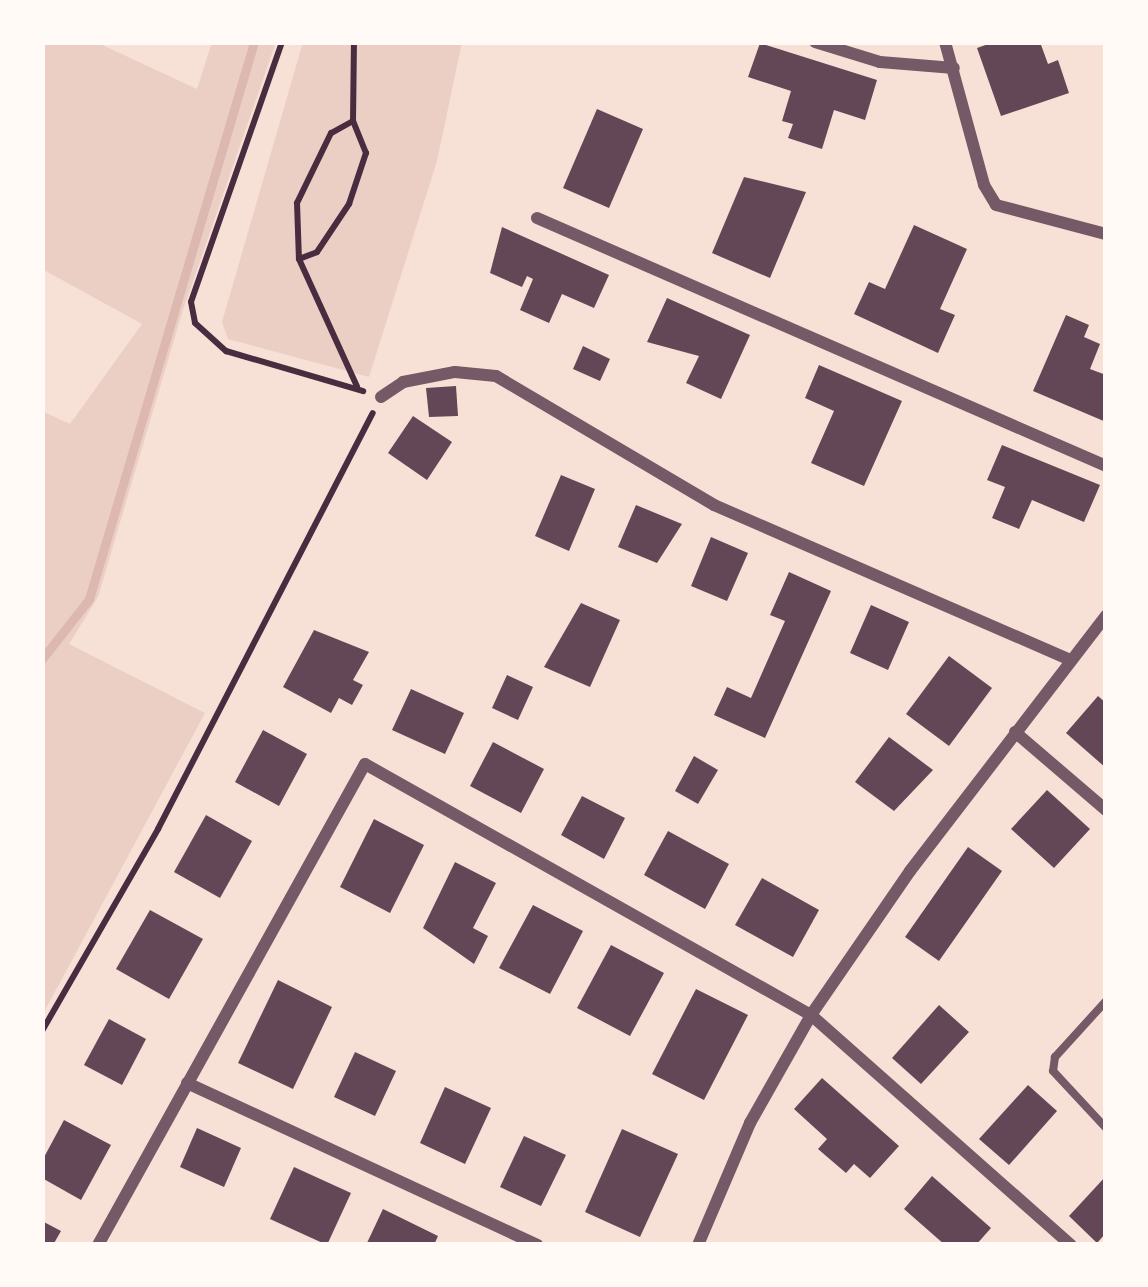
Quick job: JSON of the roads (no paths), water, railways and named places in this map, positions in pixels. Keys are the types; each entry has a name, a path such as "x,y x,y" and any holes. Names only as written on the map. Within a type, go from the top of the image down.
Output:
{"street":[{"path":"815,42 880,62 954,68"},
{"path":"945,42 984,185 996,205 1106,234"},
{"path":"537,218 1106,466"},
{"path":"381,397 403,382 455,372 496,376 713,505 1070,660"},
{"path":"698,1245 750,1123 811,1015 1015,732 1106,616"},
{"path":"1015,732 1106,810"},
{"path":"98,1245 365,764 811,1015 1071,1245"},
{"path":"187,1083 537,1245"}],"lane":[{"path":"1106,1001 1055,1057 1053,1071 1106,1128"}],"waterway":[{"path":"42,659 89,599 254,42"}]}
